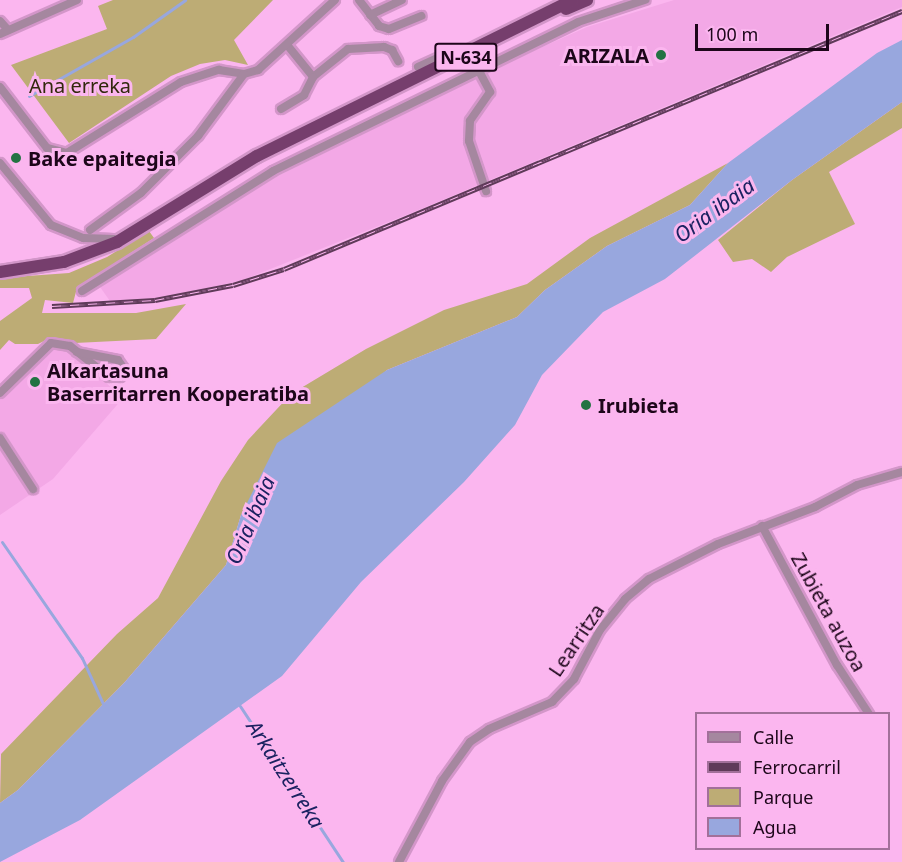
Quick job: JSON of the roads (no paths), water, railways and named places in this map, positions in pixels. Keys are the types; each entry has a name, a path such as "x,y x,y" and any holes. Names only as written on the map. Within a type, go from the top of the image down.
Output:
{"highway":[{"name":"N-634","path":"0,272 64,262 128,235 257,156 572,0"},
{"name":"N-634","path":"332,119 586,0"}],"street":[{"path":"0,34 4,30 76,0"},
{"path":"0,87 47,148 63,154 181,82 219,70 244,74 258,70 288,46 335,0"},
{"path":"359,0 379,26 389,29 421,16"},
{"path":"370,15 402,0"},
{"path":"82,291 273,171 578,22 645,0"},
{"path":"0,21 4,30"},
{"path":"288,46 313,77"},
{"path":"281,109 304,94 313,77 348,49 384,47 392,50 398,61"},
{"path":"418,68 455,50"},
{"path":"479,72 490,92 470,121 469,141 486,191"},
{"path":"90,230 141,194 198,136 244,74"},
{"path":"0,163 51,225 75,236 100,240 128,235"},
{"path":"0,393 42,348 61,342 109,377 120,377 125,370 123,364 113,358 77,352"},
{"path":"0,438 33,489"},
{"name":"Learritza","path":"399,862 442,781 470,742 489,729 552,702 574,679 612,615 649,579 762,526 815,507 857,485 902,472"},
{"name":"Zubieta auzoa","path":"762,526 837,665 868,712"}],"water":[{"name":"Oria ibaia","path":"902,40 902,102 792,180 665,279 603,312 542,375 515,425 464,482 361,582 282,676 80,820 0,862 0,803 18,790 124,683 226,565 241,515 277,443 387,370 517,317 545,290 607,246 690,205 728,163 877,53"}],"waterway":[{"name":"Ana erreka","path":"29,96 133,37 185,0"},
{"path":"2,542 82,658 104,706"},
{"name":"Arkaitzerreka","path":"240,706 343,862"}],"railway":[{"path":"52,306 155,300 233,285 284,269 902,11"}],"place":[{"name":"ARIZALA","path":"661,55"},
{"name":"Bake epaitegia","path":"16,158"},
{"name":"Alkartasuna Baserritarren Kooperatiba","path":"35,382"},
{"name":"Irubieta","path":"586,405"}]}
